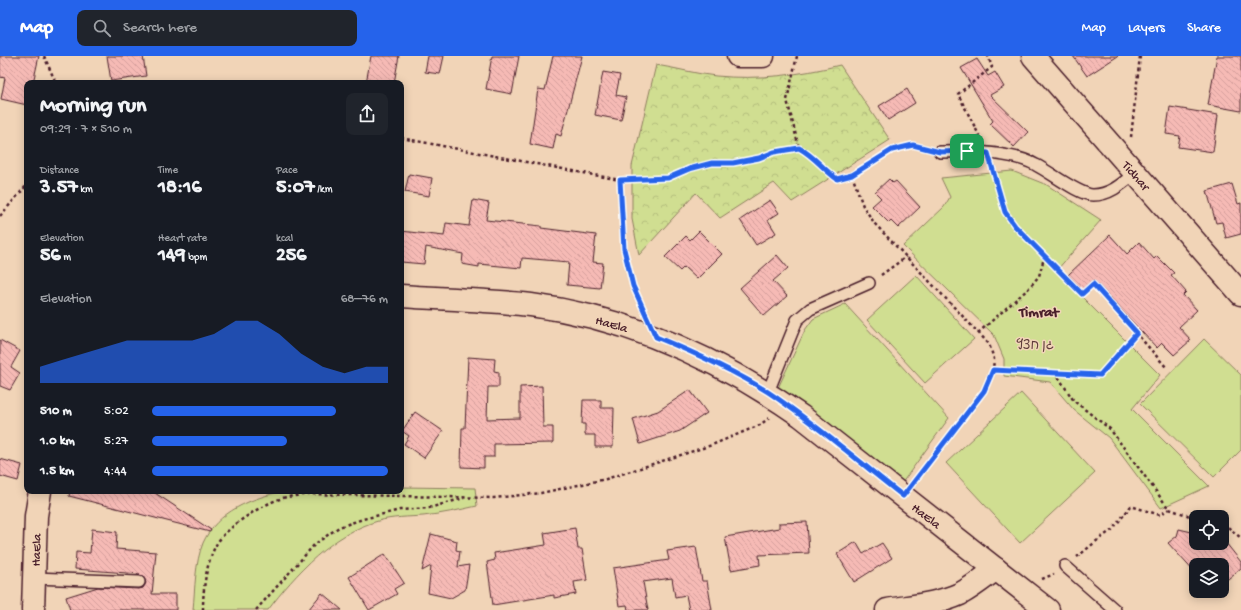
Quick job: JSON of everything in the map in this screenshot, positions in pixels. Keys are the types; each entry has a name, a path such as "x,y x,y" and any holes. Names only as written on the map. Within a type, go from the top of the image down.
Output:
{"street":[{"path":"738,56 763,56"},
{"name":"Tidhar","path":"1033,56 1241,294"},
{"name":"HaEla","path":"404,296 532,305 575,313 616,323 656,337 714,362 768,392 786,405 1048,610"},
{"name":"HaEla","path":"33,610 36,516 40,494"},
{"path":"888,610 930,603 951,597 976,584 996,569"}],"lane":[{"path":"940,152 967,151 988,153 1035,164 1082,192 1092,195 1111,191 1132,168"},
{"path":"768,392 797,320 810,309 869,283"},
{"path":"1065,566 1115,610"},
{"path":"34,578 139,582"}],"path":[{"path":"44,56 55,80"},
{"path":"797,56 787,100 799,148"},
{"path":"988,56 992,67 958,94 988,153 1005,212 1015,226 1044,258 1082,294 1093,284 1166,367"},
{"path":"1132,168 1140,56"},
{"path":"404,139 620,180 668,178 689,169 712,163 733,163 759,158 774,152 799,148 812,155 828,173 837,179 852,175 892,150 913,145 940,152"},
{"path":"852,175 863,206 875,224 990,344 994,359 993,370 984,391 903,496"},
{"path":"620,180 624,249 633,286 656,337"},
{"path":"0,216 24,188"},
{"path":"869,283 906,257"},
{"path":"978,333 1028,290 1039,276 1044,258"},
{"path":"993,370 1100,375 1137,333"},
{"path":"1055,372 1074,401 1110,429 1169,509 1189,516"},
{"path":"203,610 203,592 217,544 234,525 253,512 279,499 307,494 494,498 541,493 606,479 712,446 760,425 786,405"},
{"path":"256,610 315,544 339,527 378,515 400,510 429,508 466,497"},
{"path":"1022,590 1065,566 1112,530 1131,506 1160,515 1169,509"},
{"path":"1229,528 1240,537 1241,542"}],"green space":[{"path":"656,65 708,75 763,77 810,72 840,65 890,140 792,202 774,183 720,218 696,193 639,255 632,219 632,166"},
{"name":"גן חצץ","path":"1012,171 1047,185 1101,220 1056,271 1160,375 1132,409 1209,486 1161,508 1109,438 1074,410 1050,382 1004,376 1004,359 994,335 903,246 944,207 950,197 941,178"},
{"path":"916,275 974,339 925,383 867,320"},
{"path":"845,304 949,418 902,483 778,388 805,330 813,319"},
{"path":"1204,339 1241,375 1241,450 1214,477 1140,404"},
{"path":"1021,393 1095,473 1020,543 946,463"},
{"path":"404,487 475,488 477,506 437,514 383,520 361,527 346,535 316,556 290,583 268,610 193,610 200,551 209,532 226,514 248,502 272,494 404,494"}],"building":[{"path":"0,56 39,56 34,80 24,80 24,104 1,99 5,78 0,77"},
{"path":"107,56 143,56 146,76 111,80"},
{"path":"371,56 399,56 395,80 367,80"},
{"path":"428,56 444,56 440,74 425,72"},
{"path":"492,56 519,56 512,94 486,89"},
{"path":"553,56 582,56 561,136 556,134 553,149 530,144 538,89 545,90"},
{"path":"1073,56 1118,56 1087,76"},
{"path":"1217,56 1241,56 1241,111 1208,105"},
{"path":"977,59 988,76 995,72 1004,87 990,95 1028,132 1014,147 990,124 993,121 961,68"},
{"path":"603,72 620,75 616,95 626,97 621,120 595,115"},
{"path":"907,89 915,103 888,120 879,106"},
{"path":"1170,107 1218,115 1213,152 1178,147 1180,136 1166,134"},
{"path":"409,174 432,178 429,196 405,192"},
{"path":"889,179 893,183 896,181 920,207 898,228 891,221 889,223 872,206 881,198 875,192"},
{"path":"1232,184 1238,204 1241,203 1241,234 1226,238 1222,222 1216,223 1207,191"},
{"path":"473,200 489,203 486,220 541,226 541,228 596,235 593,262 603,263 600,288 567,285 569,262 522,258 521,268 479,264 479,267 462,264 463,254 426,247 424,264 404,262 404,231 444,236 446,223 469,226"},
{"path":"770,200 779,213 768,220 776,233 756,245 740,220"},
{"path":"699,231 722,254 697,279 684,267 680,271 665,257 686,236 690,240"},
{"path":"1110,235 1127,254 1139,242 1154,259 1157,256 1174,273 1171,275 1186,292 1183,295 1197,310 1179,327 1191,340 1174,355 1162,343 1157,348 1093,280 1082,290 1068,275"},
{"path":"777,255 788,268 773,281 787,296 764,316 740,288"},
{"path":"0,340 20,351 11,367 20,373 10,390 0,386"},
{"path":"468,357 495,359 494,371 499,372 499,387 488,387 487,419 520,418 520,387 542,386 543,427 553,427 553,443 494,444 494,457 484,457 484,468 461,467 462,428 465,428"},
{"path":"690,390 707,413 680,431 640,444 633,419 658,411"},
{"path":"583,400 601,400 601,408 614,408 613,447 595,447 595,435 585,435 585,424 582,424"},
{"path":"415,412 443,431 424,458 404,444 409,436 404,432 404,428"},
{"path":"0,459 22,465 18,481 0,476"},
{"path":"69,494 157,494 211,530 210,532 69,496"},
{"path":"807,522 809,553 759,555 760,565 731,570 725,537 779,528 779,523"},
{"path":"575,528 578,549 582,549 587,580 574,582 576,594 554,598 554,595 493,605 487,562 495,560 494,553 546,545 544,533"},
{"path":"92,529 117,532 116,549 156,552 152,594 176,594 176,610 70,610 66,597 98,587 139,589 143,588 146,583 143,576 137,575 140,574 75,569 76,552 90,553"},
{"path":"1179,529 1189,531 1189,550 1229,550 1229,547 1241,562 1241,568 1229,578 1229,558 1189,558 1189,566 1168,543 1177,536"},
{"path":"431,534 457,541 456,550 460,551 458,567 469,565 465,590 451,598 428,593 431,566 422,571"},
{"path":"856,542 863,554 882,543 892,558 854,582 837,554"},
{"path":"696,547 702,581 707,581 712,610 689,610 686,595 675,597 672,578 643,582 648,610 628,610 627,605 619,606 613,568 669,560 667,551"},
{"path":"385,554 404,583 394,589 397,594 369,610 349,577"},
{"path":"322,593 342,610 308,610"}],"district":[{"name":"Timrat","path":"1039,311"}],"route":[{"path":"913,145 940,152 967,151 988,153 1005,212 1015,226 1044,258 1082,294 1093,284 1137,333 1100,375 993,370 984,391 903,496 768,392 732,371 695,353 656,337 633,286 624,249 620,180 668,178 689,169 712,163 733,163 759,158 774,152 799,148 812,155 828,173 837,179 852,175 892,150 913,145"}]}
